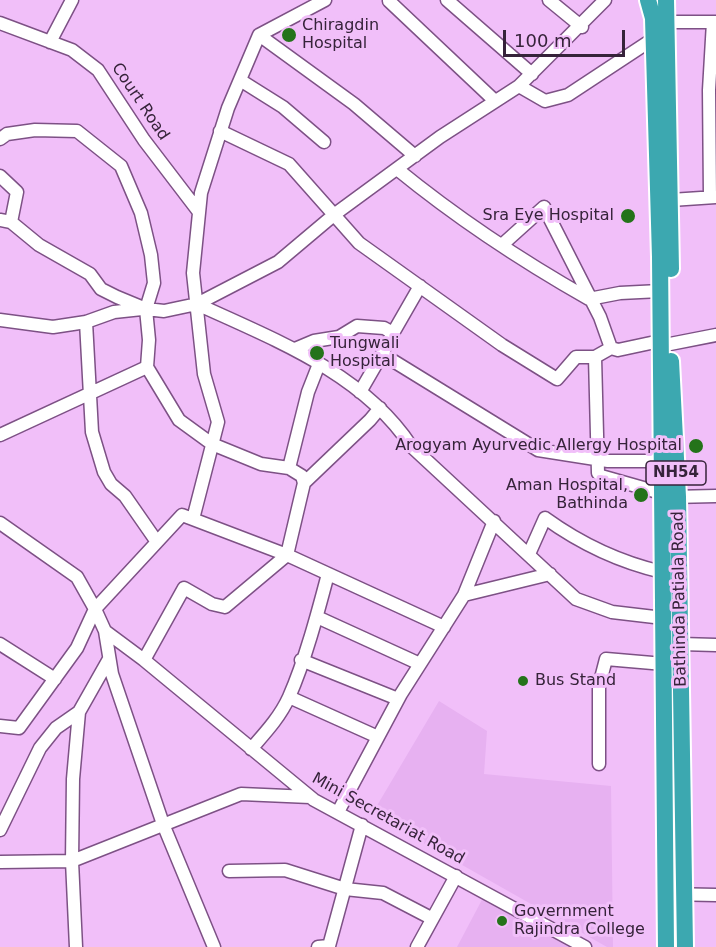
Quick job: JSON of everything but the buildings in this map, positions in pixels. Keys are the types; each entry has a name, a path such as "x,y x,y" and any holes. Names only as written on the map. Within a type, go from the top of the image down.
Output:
{"highway":[{"name":"NH54","path":"648,0 653,18 660,291 665,342 661,461 667,495 662,572 666,947"},
{"name":"Bathinda Patiala Road","path":"666,0 671,200 665,342 667,495 681,644 685,947"}],"street":[{"path":"50,42 72,0"},
{"path":"193,519 218,422 204,374 196,304 194,273 201,193 220,131 259,35 325,0"},
{"path":"447,0 531,75"},
{"path":"549,0 582,27"},
{"path":"0,320 53,327 86,322 114,312 164,310 196,304 278,261 397,169 519,86 582,27 606,0"},
{"path":"389,1 495,101"},
{"path":"667,22 714,22 713,196 671,200"},
{"name":"Court Road","path":"0,24 72,50 99,70 144,140 199,212"},
{"path":"259,35 354,104 415,156"},
{"path":"519,86 545,101 568,95 653,39"},
{"path":"240,80 283,107 324,142"},
{"path":"0,139 7,134 35,130 77,131 121,166 141,213 151,255 154,283 146,309 149,340 147,367 179,420 212,444 261,464 289,468 302,476 304,483 287,555 225,607 212,604 184,588 144,660"},
{"path":"220,131 289,164 336,214 359,243 502,345 556,379 576,357 595,357 611,348 618,350 716,334"},
{"path":"397,169 443,207 503,244 539,270 589,299 620,293 660,291"},
{"path":"0,176 17,192 6,221 39,245 90,274 101,289 146,309"},
{"path":"503,244 544,207 600,317 611,348"},
{"path":"360,392 420,286"},
{"path":"196,304 295,349 360,392 394,420 411,446 576,599 612,612 663,618"},
{"path":"86,322 92,432 104,472 124,495 157,542"},
{"path":"295,349 314,341 339,337 357,326 384,328 393,333"},
{"path":"382,354 538,450 608,461 661,461"},
{"path":"595,357 598,473 601,476 667,495 716,496"},
{"path":"289,468 308,392 319,364"},
{"path":"0,435 91,395 147,367"},
{"path":"304,483 380,408"},
{"path":"0,726 19,728 77,648 95,609 182,515 287,555 444,627"},
{"path":"529,554 545,518 563,531 603,552 632,565 662,572"},
{"path":"338,812 399,699 464,595 494,521"},
{"path":"0,523 77,578 95,609 105,632 112,674 163,824 214,947"},
{"path":"251,749 275,720 289,697 328,574"},
{"path":"464,595 550,574"},
{"path":"316,617 420,664"},
{"name":"Mini Secretariat Road","path":"105,632 144,660 311,797 585,947"},
{"path":"0,644 55,679"},
{"path":"681,644 716,645"},
{"path":"599,764 599,686 606,659 664,664"},
{"path":"76,947 72,861 73,779 79,712 109,660"},
{"path":"301,660 399,699"},
{"path":"289,697 378,737"},
{"path":"0,830 40,748 56,728 79,712"},
{"path":"0,862 72,861 241,794 311,797"},
{"path":"318,947 329,946 362,825"},
{"path":"229,871 285,870 345,889 383,893 431,918"},
{"path":"417,947 456,876"},
{"path":"667,894 716,895"}],"shaded area":[{"path":"439,701 487,731 484,774 611,786 613,947 607,947 372,814"},
{"name":"Government Rajindra College","path":"485,894 582,947 457,947"}],"place":[{"name":"Chiragdin Hospital","path":"289,35"},
{"name":"Sra Eye Hospital","path":"628,216"},
{"name":"Tungwali Hospital","path":"317,353"},
{"name":"Arogyam Ayurvedic Allergy Hospital","path":"696,446"},
{"name":"Aman Hospital, Bathinda","path":"641,495"},
{"name":"Bus Stand","path":"523,681"},
{"name":"Government Rajindra College","path":"502,921"}]}
